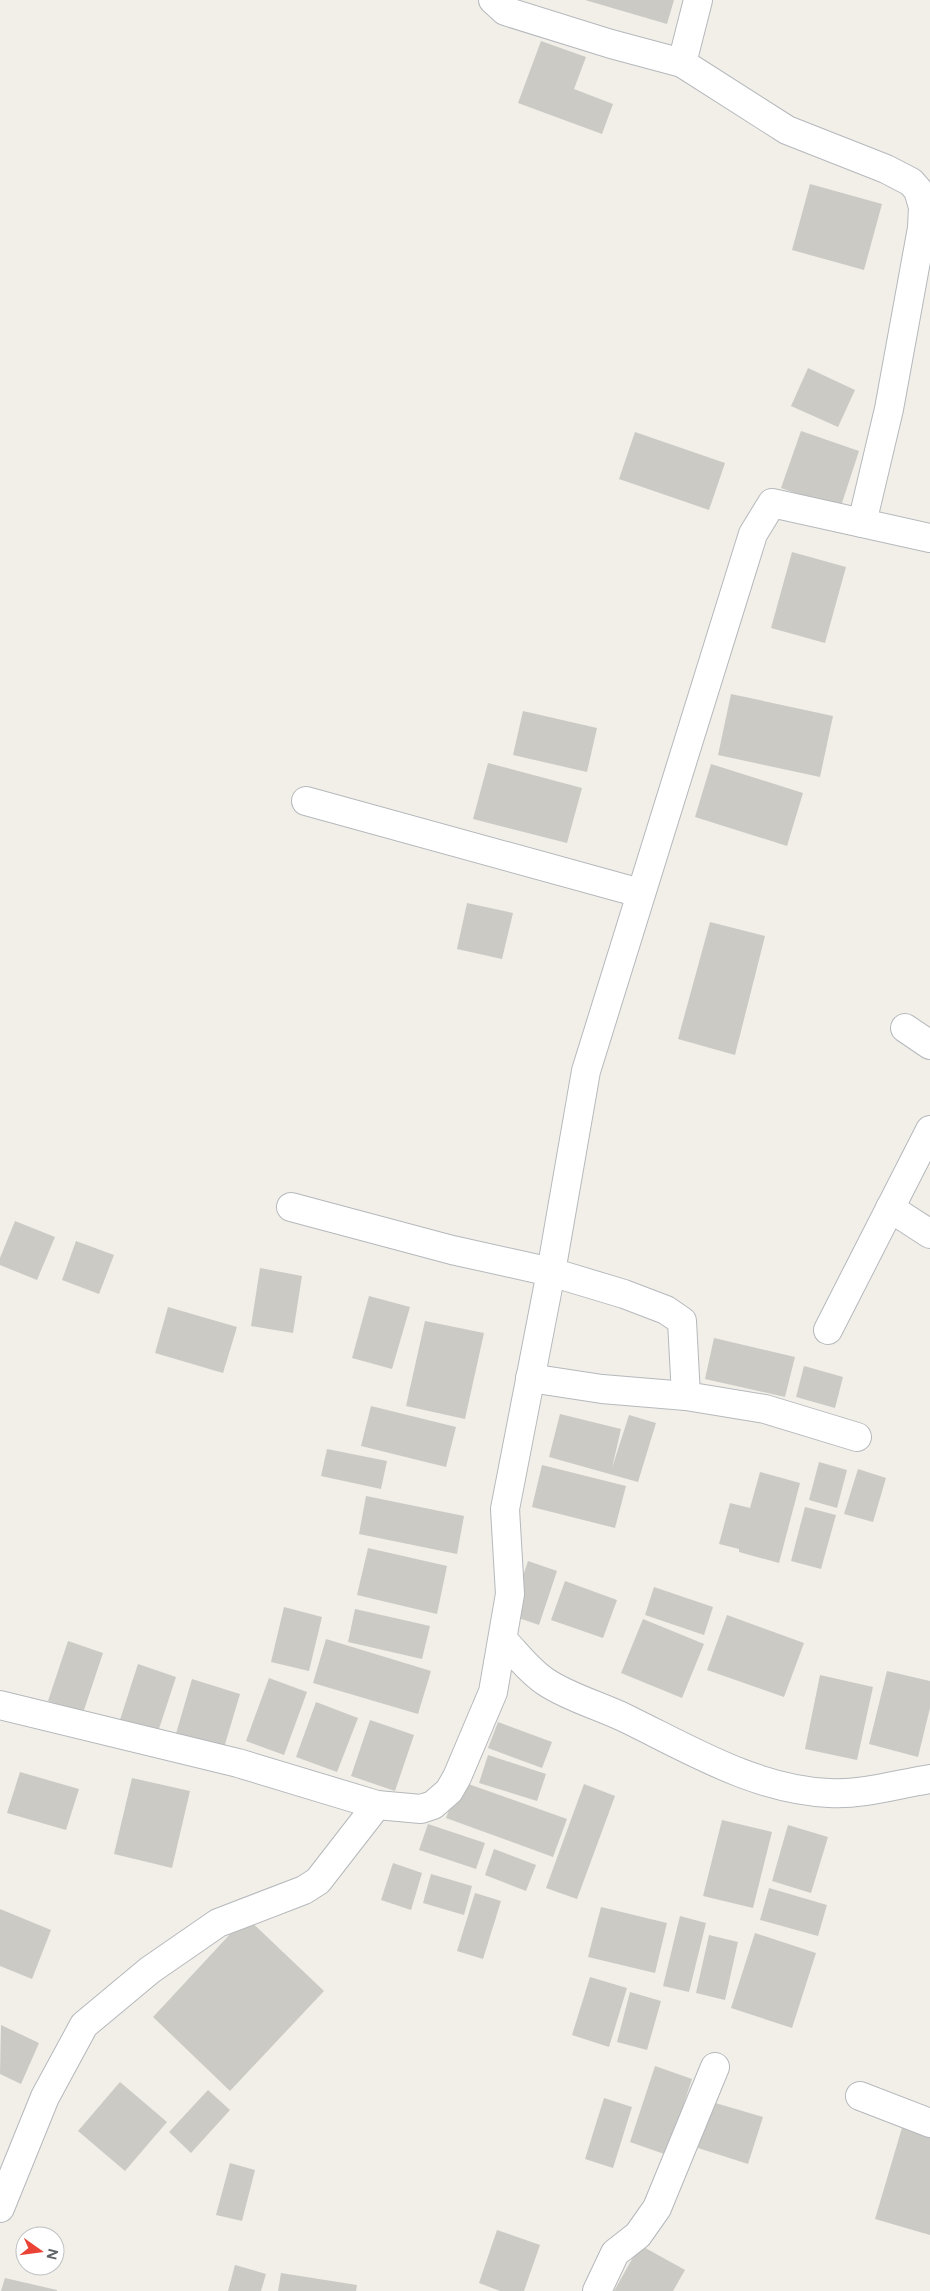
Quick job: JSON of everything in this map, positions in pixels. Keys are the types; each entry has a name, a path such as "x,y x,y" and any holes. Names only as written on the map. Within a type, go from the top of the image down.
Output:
{"street":[{"path":"493,0 505,11 611,44 682,63 786,130 886,169 911,182 918,190 923,206 922,228 889,409 862,523"},
{"path":"682,63 698,0"},
{"path":"0,1705 238,1763 377,1805 421,1810 433,1805 449,1791 457,1777 493,1692 503,1640 510,1594 505,1509 551,1272 586,1071 753,534 772,503 930,538"},
{"path":"306,801 640,893"},
{"path":"905,1028 930,1045"},
{"path":"828,1330 930,1130"},
{"path":"291,1207 452,1250 551,1272 624,1294 666,1310 682,1321 686,1396"},
{"path":"890,1208 930,1234"},
{"path":"530,1378 602,1389 686,1396 765,1408 857,1437"},
{"path":"503,1640 545,1682 625,1718 682,1747 742,1773 779,1785 829,1793 871,1791 930,1779"},
{"path":"0,2208 45,2097 84,2025 150,1970 218,1923 304,1890 318,1881 377,1805"},
{"path":"597,2291 615,2253 638,2235 657,2208 716,2067"},
{"path":"860,2096 930,2123"}],"building":[{"path":"585,0 674,0 667,24"},
{"path":"541,41 586,57 574,89 613,104 602,134 518,103"},
{"path":"810,184 882,204 864,270 792,250"},
{"path":"808,368 855,390 838,427 791,406"},
{"path":"801,431 859,451 840,509 781,488"},
{"path":"635,432 725,463 709,510 619,479"},
{"path":"792,552 846,567 825,643 771,628"},
{"path":"731,694 833,716 820,777 718,755"},
{"path":"523,711 597,728 587,772 513,755"},
{"path":"488,763 582,788 567,843 473,819"},
{"path":"711,764 803,793 787,846 695,817"},
{"path":"467,903 513,913 502,959 457,949"},
{"path":"710,922 765,936 735,1055 678,1039"},
{"path":"15,1221 55,1237 37,1280 0,1265 0,1258"},
{"path":"76,1241 114,1255 99,1294 62,1280"},
{"path":"260,1268 302,1276 293,1333 251,1326"},
{"path":"369,1296 410,1307 392,1369 352,1358"},
{"path":"168,1307 237,1327 223,1373 155,1353"},
{"path":"425,1321 484,1333 465,1419 406,1406"},
{"path":"714,1338 795,1357 785,1397 705,1379"},
{"path":"804,1366 843,1377 835,1408 796,1397"},
{"path":"371,1406 456,1427 446,1467 361,1446"},
{"path":"560,1414 621,1429 612,1468 629,1415 656,1423 638,1482 549,1457"},
{"path":"327,1449 387,1461 381,1489 321,1476"},
{"path":"819,1462 847,1470 837,1508 809,1500"},
{"path":"542,1465 626,1486 615,1528 532,1507"},
{"path":"858,1469 886,1478 873,1522 844,1514"},
{"path":"760,1472 800,1483 779,1563 739,1552 739,1549 719,1544 730,1503 750,1508"},
{"path":"366,1496 464,1516 457,1554 359,1534"},
{"path":"805,1507 836,1515 821,1569 791,1561"},
{"path":"368,1548 447,1566 437,1614 357,1595"},
{"path":"528,1561 557,1571 539,1625 510,1615"},
{"path":"565,1581 617,1600 603,1638 551,1620"},
{"path":"654,1587 713,1607 704,1635 645,1615"},
{"path":"284,1607 322,1617 309,1671 271,1662"},
{"path":"355,1609 430,1626 422,1659 348,1642"},
{"path":"727,1615 804,1643 784,1697 707,1670"},
{"path":"643,1619 704,1644 682,1698 621,1673"},
{"path":"326,1639 431,1671 418,1714 313,1683"},
{"path":"68,1641 103,1653 83,1713 48,1701"},
{"path":"138,1664 176,1677 155,1741 117,1729"},
{"path":"887,1671 930,1681 930,1708 918,1757 869,1744"},
{"path":"820,1675 873,1687 857,1760 805,1749"},
{"path":"269,1678 307,1692 284,1755 246,1741"},
{"path":"192,1679 240,1694 223,1751 175,1737"},
{"path":"316,1702 358,1718 337,1772 296,1757"},
{"path":"370,1720 414,1735 395,1791 351,1776"},
{"path":"498,1722 552,1742 542,1768 488,1748"},
{"path":"488,1755 546,1774 537,1801 479,1783"},
{"path":"20,1772 79,1789 66,1830 7,1813"},
{"path":"132,1778 190,1791 172,1868 114,1854"},
{"path":"460,1781 567,1819 553,1857 446,1818"},
{"path":"584,1784 615,1796 577,1899 546,1888"},
{"path":"722,1820 772,1832 753,1908 703,1896"},
{"path":"428,1824 485,1843 476,1869 419,1850"},
{"path":"788,1825 828,1837 811,1893 772,1881"},
{"path":"494,1849 536,1865 526,1891 485,1875"},
{"path":"393,1863 422,1873 411,1910 381,1900"},
{"path":"431,1874 472,1886 464,1915 423,1903"},
{"path":"769,1888 827,1905 818,1936 760,1920"},
{"path":"475,1893 501,1901 483,1959 457,1951"},
{"path":"601,1907 667,1923 655,1973 588,1957"},
{"path":"0,1909 51,1930 32,1979 0,1966"},
{"path":"680,1916 706,1923 689,1992 663,1986"},
{"path":"246,1917 324,1991 230,2091 153,2017"},
{"path":"755,1933 816,1953 792,2028 731,2008"},
{"path":"709,1935 738,1942 725,2000 696,1993"},
{"path":"590,1977 627,1988 609,2047 572,2035"},
{"path":"630,1992 661,2001 647,2050 617,2042"},
{"path":"1,2025 39,2043 21,2084 0,2074"},
{"path":"655,2066 692,2079 667,2155 630,2142"},
{"path":"120,2082 167,2122 125,2171 78,2131"},
{"path":"208,2090 230,2110 191,2153 169,2132"},
{"path":"604,2098 632,2107 613,2168 585,2159"},
{"path":"712,2102 763,2117 748,2164 698,2148"},
{"path":"904,2121 930,2129 930,2235 875,2219"},
{"path":"230,2163 255,2170 242,2221 216,2215"},
{"path":"497,2230 540,2245 524,2291 500,2291 479,2283"},
{"path":"640,2245 685,2270 673,2291 614,2291"},
{"path":"235,2265 266,2274 261,2291 228,2291"},
{"path":"281,2273 357,2285 356,2291 278,2291"},
{"path":"5,2278 57,2290 57,2291 1,2291"}]}
